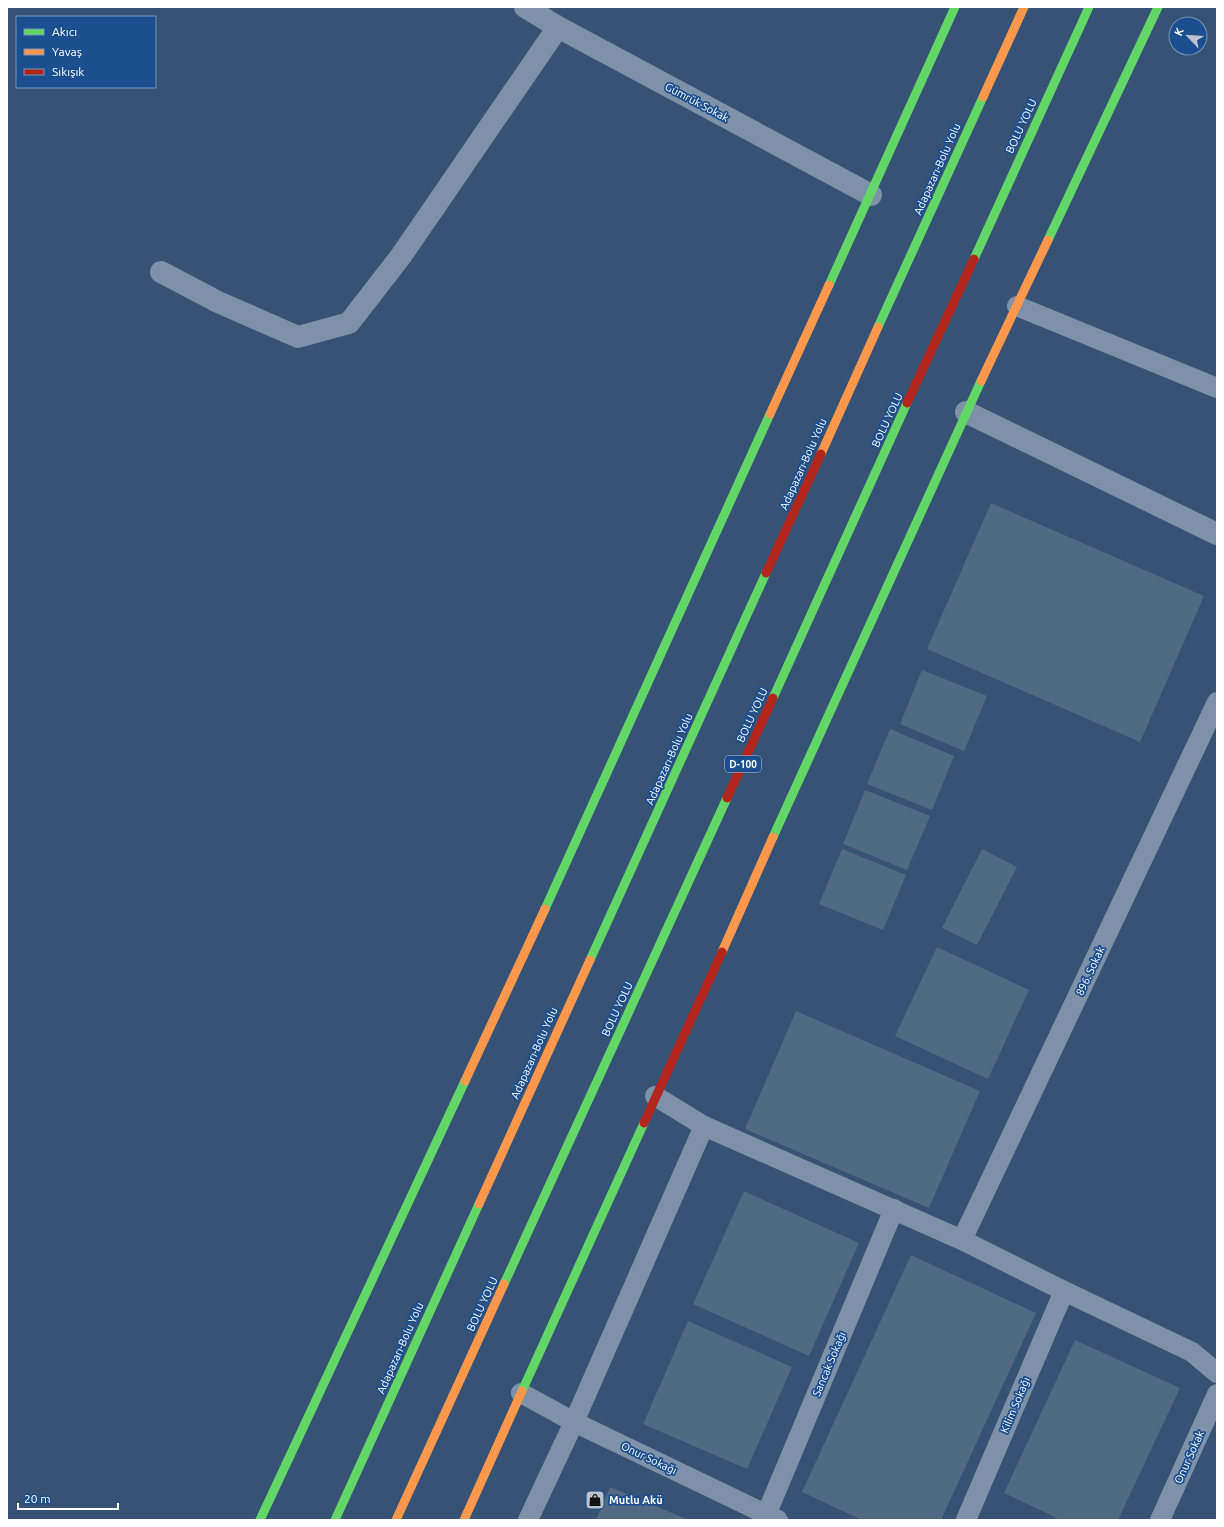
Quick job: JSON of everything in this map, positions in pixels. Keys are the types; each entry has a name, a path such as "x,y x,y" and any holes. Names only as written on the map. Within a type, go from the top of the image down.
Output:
{"highway":[{"path":"260,1520 576,842 871,195 955,7"},
{"name":"Adapazarı-Bolu Yolu","path":"335,1520 1024,7"},
{"name":"BOLU YOLU","path":"396,1520 1089,7"},
{"path":"464,1520 966,412 1018,306 1158,7"}],"street":[{"name":"Gümrük Sokak","path":"525,7 558,27 871,195"},
{"path":"161,272 218,302 298,337 348,322 401,256 558,27"},
{"path":"966,412 1217,534"}],"lane":[{"path":"1018,306 1217,388"},
{"name":"896. Sokak","path":"962,1240 1217,702"},
{"path":"655,1096 704,1126 962,1240 1192,1352 1217,1373"},
{"path":"528,1520 574,1422 704,1126"},
{"name":"Sancak Sokağı","path":"770,1518 894,1209"},
{"name":"Kilim Sokağı","path":"966,1520 1064,1291"},
{"name":"Onur Sokağı","path":"521,1393 574,1422 770,1518"},
{"name":"Onur Sokak","path":"1160,1520 1217,1394"}],"building":[{"path":"991,503 1204,596 1140,742 927,649"},
{"path":"922,670 987,696 964,751 900,724"},
{"path":"890,729 954,756 932,810 867,784"},
{"path":"865,790 930,816 907,870 843,844"},
{"path":"842,849 906,875 883,930 819,904"},
{"path":"982,849 1017,867 977,945 942,928"},
{"path":"937,947 1029,990 988,1079 895,1036"},
{"path":"796,1011 980,1091 929,1208 745,1129"},
{"path":"744,1191 859,1243 809,1356 693,1304"},
{"path":"911,1255 1036,1313 941,1520 862,1520 802,1492"},
{"path":"688,1321 792,1367 747,1469 643,1424"},
{"path":"1075,1340 1180,1388 1118,1520 1056,1520 1057,1518 1004,1493"},
{"path":"610,1487 689,1520 596,1520"}],"traffic: fast":[{"path":"829,285 955,7"},
{"path":"974,259 1089,7"},
{"path":"1048,240 1158,7"},
{"path":"878,327 983,97"},
{"path":"773,837 981,381"},
{"path":"773,698 907,403"},
{"path":"545,909 770,414"},
{"path":"590,960 766,573"},
{"path":"504,1284 727,798"},
{"path":"260,1520 465,1081"},
{"path":"522,1391 644,1123"},
{"path":"335,1520 479,1204"}],"traffic: slow":[{"path":"983,97 1024,7"},
{"path":"981,381 1048,240"},
{"path":"770,414 829,285"},
{"path":"821,454 878,327"},
{"path":"722,952 773,837"},
{"path":"465,1081 545,909"},
{"path":"479,1204 590,960"},
{"path":"396,1520 504,1284"},
{"path":"464,1520 522,1391"}],"traffic: jam":[{"path":"907,403 974,259"},
{"path":"766,573 821,454"},
{"path":"727,798 773,698"},
{"path":"644,1123 722,952"}],"place":[{"name":"Mutlu Akü","path":"595,1500"}]}
